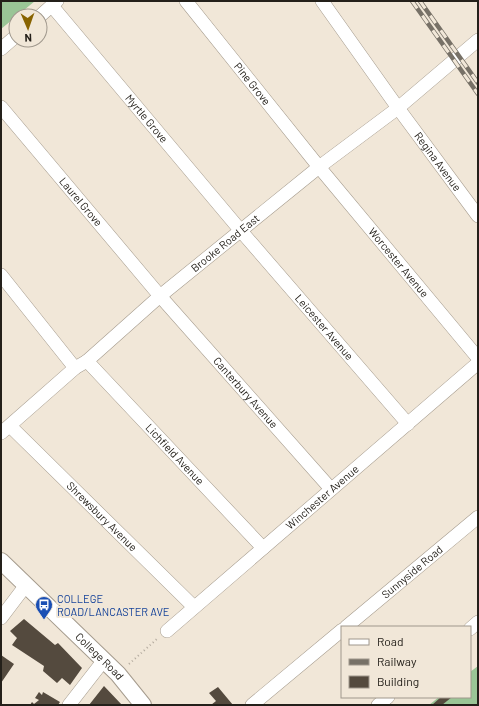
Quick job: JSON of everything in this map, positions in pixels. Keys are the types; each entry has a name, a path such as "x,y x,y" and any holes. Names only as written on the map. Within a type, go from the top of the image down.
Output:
{"street":[{"name":"Pine Grove","path":"186,1 319,167"},
{"name":"Regina Avenue","path":"322,1 398,108 478,216"},
{"name":"Myrtle Grove","path":"55,3 241,231"},
{"name":"Brooke Road East","path":"3,431 160,296 319,167 398,108 478,40"},
{"name":"Laurel Grove","path":"1,107 160,296"},
{"name":"Worcester Avenue","path":"319,167 478,358"},
{"name":"Leicester Avenue","path":"241,231 408,424"},
{"path":"1,275 75,368"},
{"name":"Canterbury Avenue","path":"160,296 331,489"},
{"name":"Lichfield Avenue","path":"87,360 263,548"},
{"name":"Winchester Avenue","path":"167,631 478,363"},
{"name":"Shrewsbury Avenue","path":"3,431 194,607"},
{"name":"Sunnyside Road","path":"347,626 478,517"},
{"name":"College Road","path":"1,561 118,674 142,705"},
{"path":"1,618 26,585"},
{"path":"252,705 341,631"},
{"path":"69,705 104,660"},
{"path":"378,705 387,698"}],"path":[{"path":"118,674 167,631"}],"green space":[{"path":"1,1 35,1 26,8 8,8 8,23 1,29"},
{"path":"478,666 478,705 429,705 438,698 471,698 471,671"}],"building":[{"path":"24,619 55,645 58,643 82,668 70,685 62,678 57,683 43,671 44,666 12,645 17,638 10,631"},
{"path":"1,655 14,664 1,683"},
{"path":"104,686 122,705 89,705"},
{"path":"218,687 233,705 211,705 216,701 209,693"},
{"path":"39,692 42,695 43,692 60,702 58,705 30,705 32,702 34,704 39,700 35,698"},
{"path":"440,698 451,698 442,705 432,705"}],"railway":[{"path":"412,1 478,94"},
{"path":"420,1 478,83"}],"place":[{"name":"COLLEGE ROAD/LANCASTER AVE","path":"44,620"}]}
